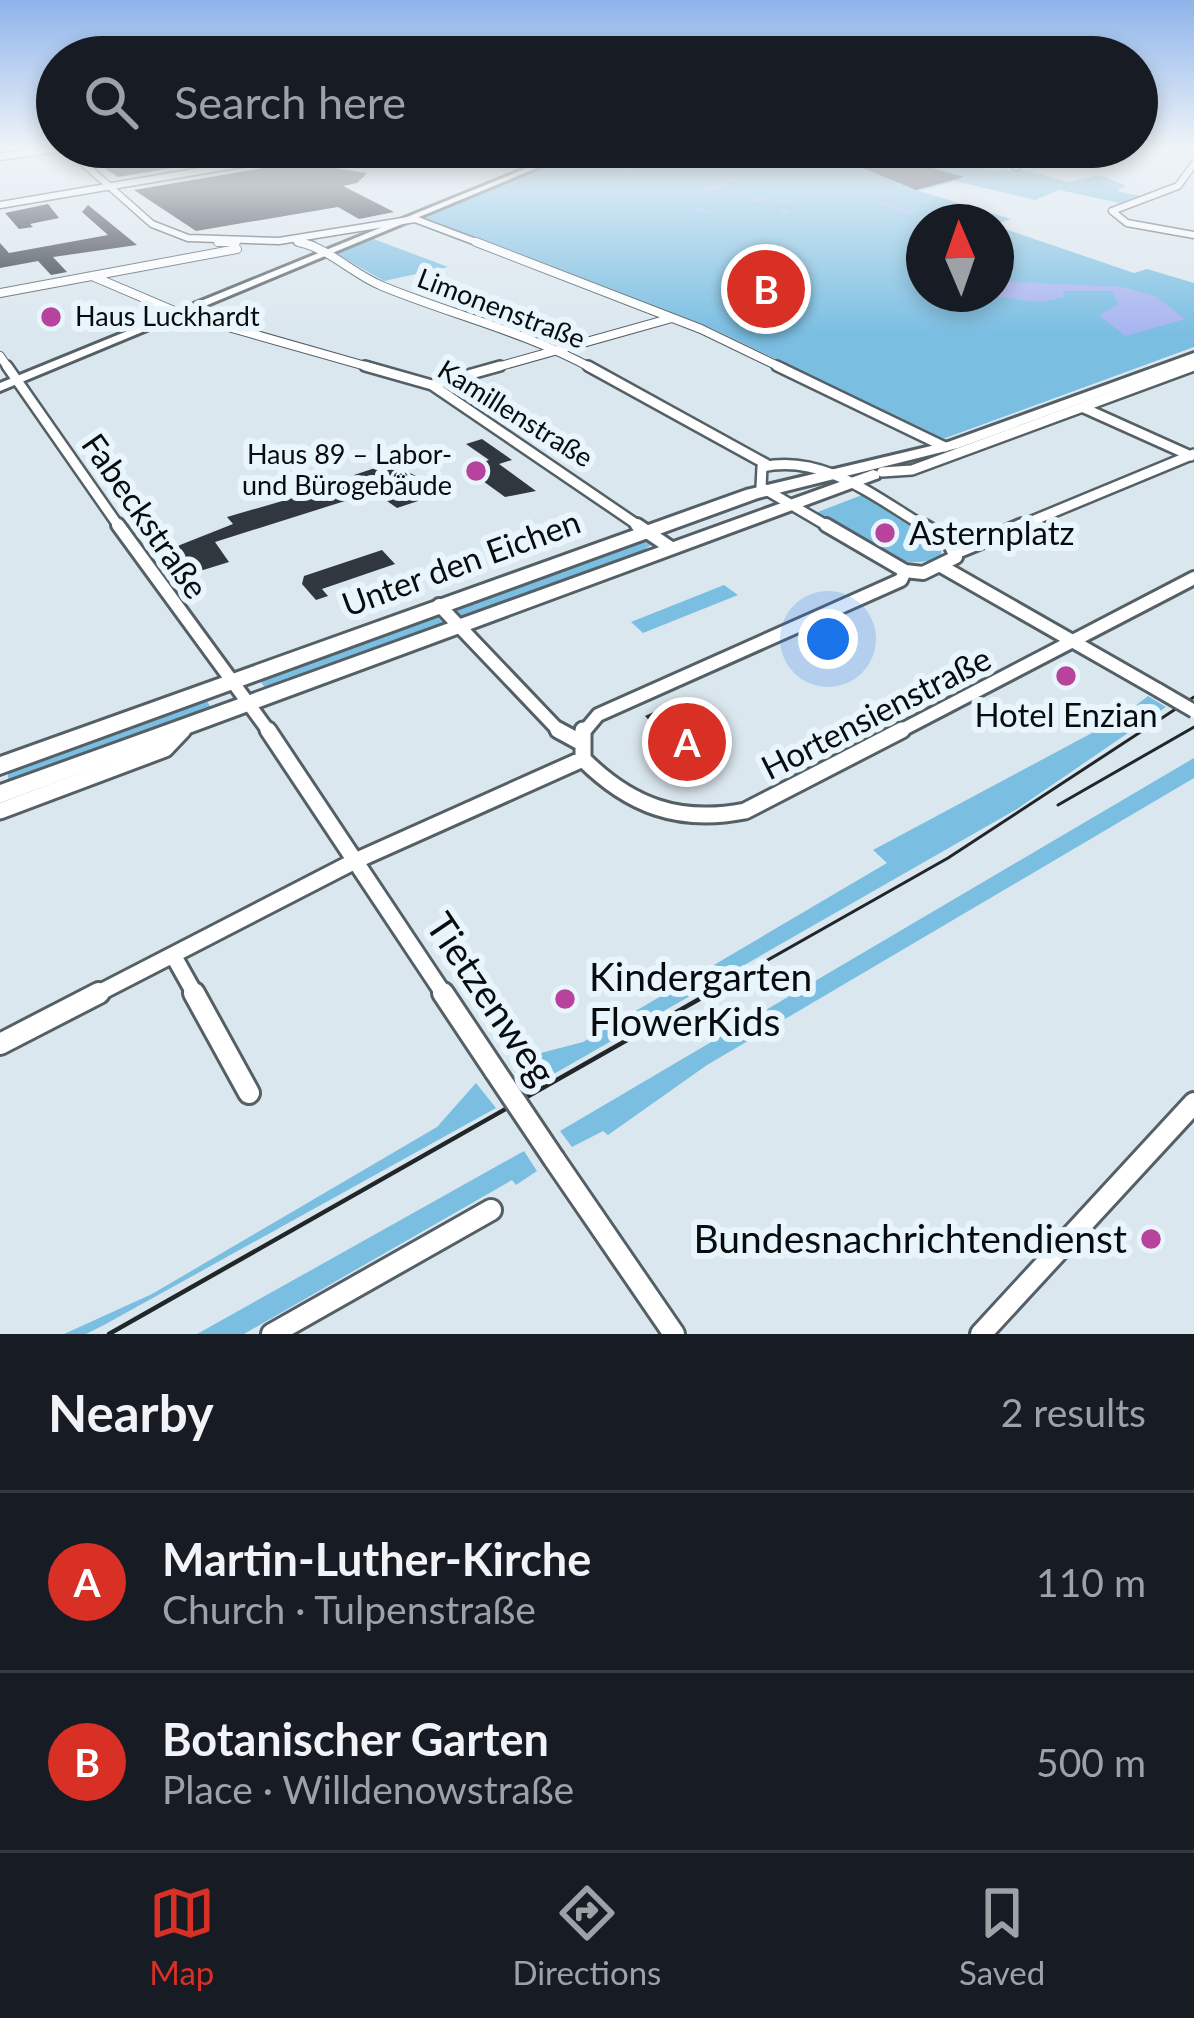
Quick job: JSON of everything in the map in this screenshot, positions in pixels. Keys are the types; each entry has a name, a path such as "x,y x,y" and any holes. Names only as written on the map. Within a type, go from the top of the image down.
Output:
{"main road":[{"path":"0,387 429,210"},
{"name":"Unter den Eichen","path":"0,794 1194,357"},
{"name":"Unter den Eichen","path":"0,766 765,490 949,446"}],"street":[{"path":"138,210 152,224 199,241 242,244"},
{"path":"1116,210 1113,214 1138,225 1194,235"},
{"path":"0,293 242,244 410,218 672,318 949,446"},
{"name":"Limonenstraße","path":"279,241 305,243 377,284 559,350 766,464"},
{"name":"Kamillenstraße","path":"92,276 179,313 432,385 671,548"},
{"path":"432,385 672,318"},
{"name":"Fabeckstraße","path":"0,356 229,684 250,703"},
{"name":"Unter den Eichen","path":"882,472 912,470 1194,366"},
{"path":"1083,408 1193,456"},
{"path":"958,552 948,540 831,473 800,462 766,464 759,482 765,490 904,571 923,573 958,552 1193,456"},
{"path":"941,566 1194,711"},
{"path":"0,1044 581,750 598,715 901,580 904,571"},
{"name":"Hortensienstraße","path":"439,605 581,750 611,789 640,806 684,816 729,815 1194,578"},
{"name":"Tietzenweg","path":"250,703 674,1334"},
{"name":"Unter den Eichen","path":"0,811 165,749 186,727"},
{"path":"173,955 249,1093"},
{"path":"981,1334 1194,1103"},
{"path":"272,1334 491,1210"}],"shaded area":[{"path":"442,210 906,210 906,312 1014,312 1014,232 1134,273 1147,269 1194,283 1194,347 943,439 713,329 423,218"},
{"path":"371,238 448,267 384,281 335,253"},
{"path":"1014,282 1123,287 1155,296 1185,319 1125,336 1099,315 1119,304 1111,291 1063,291 1064,297 1040,302 1014,299"},
{"path":"862,495 935,536 942,543 941,557 924,562 890,558 810,515"},
{"path":"647,538 655,542 641,552 463,617 453,609"},
{"path":"724,585 738,595 643,633 631,622"},
{"path":"436,615 444,624 266,689 261,682"},
{"path":"1148,696 1166,707 1017,809 531,1087 514,1060 583,1042 887,863 873,850 1120,718"},
{"path":"207,701 211,708 8,781 8,773"},
{"path":"1194,758 1194,778 707,1065 608,1135 603,1131 572,1147 560,1131"},
{"path":"476,1083 496,1108 104,1325 86,1334 64,1334 152,1294 437,1127"},
{"path":"524,1151 537,1171 516,1185 512,1180 244,1334 197,1334"}],"building":[{"path":"53,210 59,218 19,229 5,213"},
{"path":"94,210 137,245 53,257 67,272 51,275 38,261 0,268 0,243 9,253 108,235 82,212"},
{"path":"165,210 319,210 196,231"},
{"path":"344,210 394,212 359,219"},
{"name":"Haus 89 – Labor- und Bürogebäude","path":"482,439 512,460 499,464 536,491 505,497 465,468 489,460 466,444"},
{"path":"390,463 422,479 409,483 427,498 397,508 370,489 342,498 345,501 215,542 229,562 200,571 175,547 233,524 227,517 358,479 354,475"},
{"path":"382,550 395,564 322,589 328,596 316,600 302,584 304,576"},
{"path":"682,699 694,710 679,717 723,759 684,781 671,768 687,761 645,716"}],"waterway":[{"path":"698,210 709,211"},
{"path":"782,211 787,213"}],"tram line":[{"path":"704,996 948,858 1194,697"},
{"path":"1058,805 1194,727"},
{"path":"109,1334 710,993"}],"place":[{"name":"Botanischer Garten","path":"766,289"},
{"name":"Haus Luckhardt","path":"51,317"},
{"name":"Haus 89 – Labor- und Bürogebäude","path":"476,471"},
{"name":"Asternplatz","path":"885,533"},
{"name":"Hotel Enzian","path":"1066,676"},
{"name":"Martin-Luther-Kirche","path":"687,742"},
{"name":"Kindergarten FlowerKids","path":"565,999"},
{"name":"Bundesnachrichtendienst","path":"1151,1239"}]}
